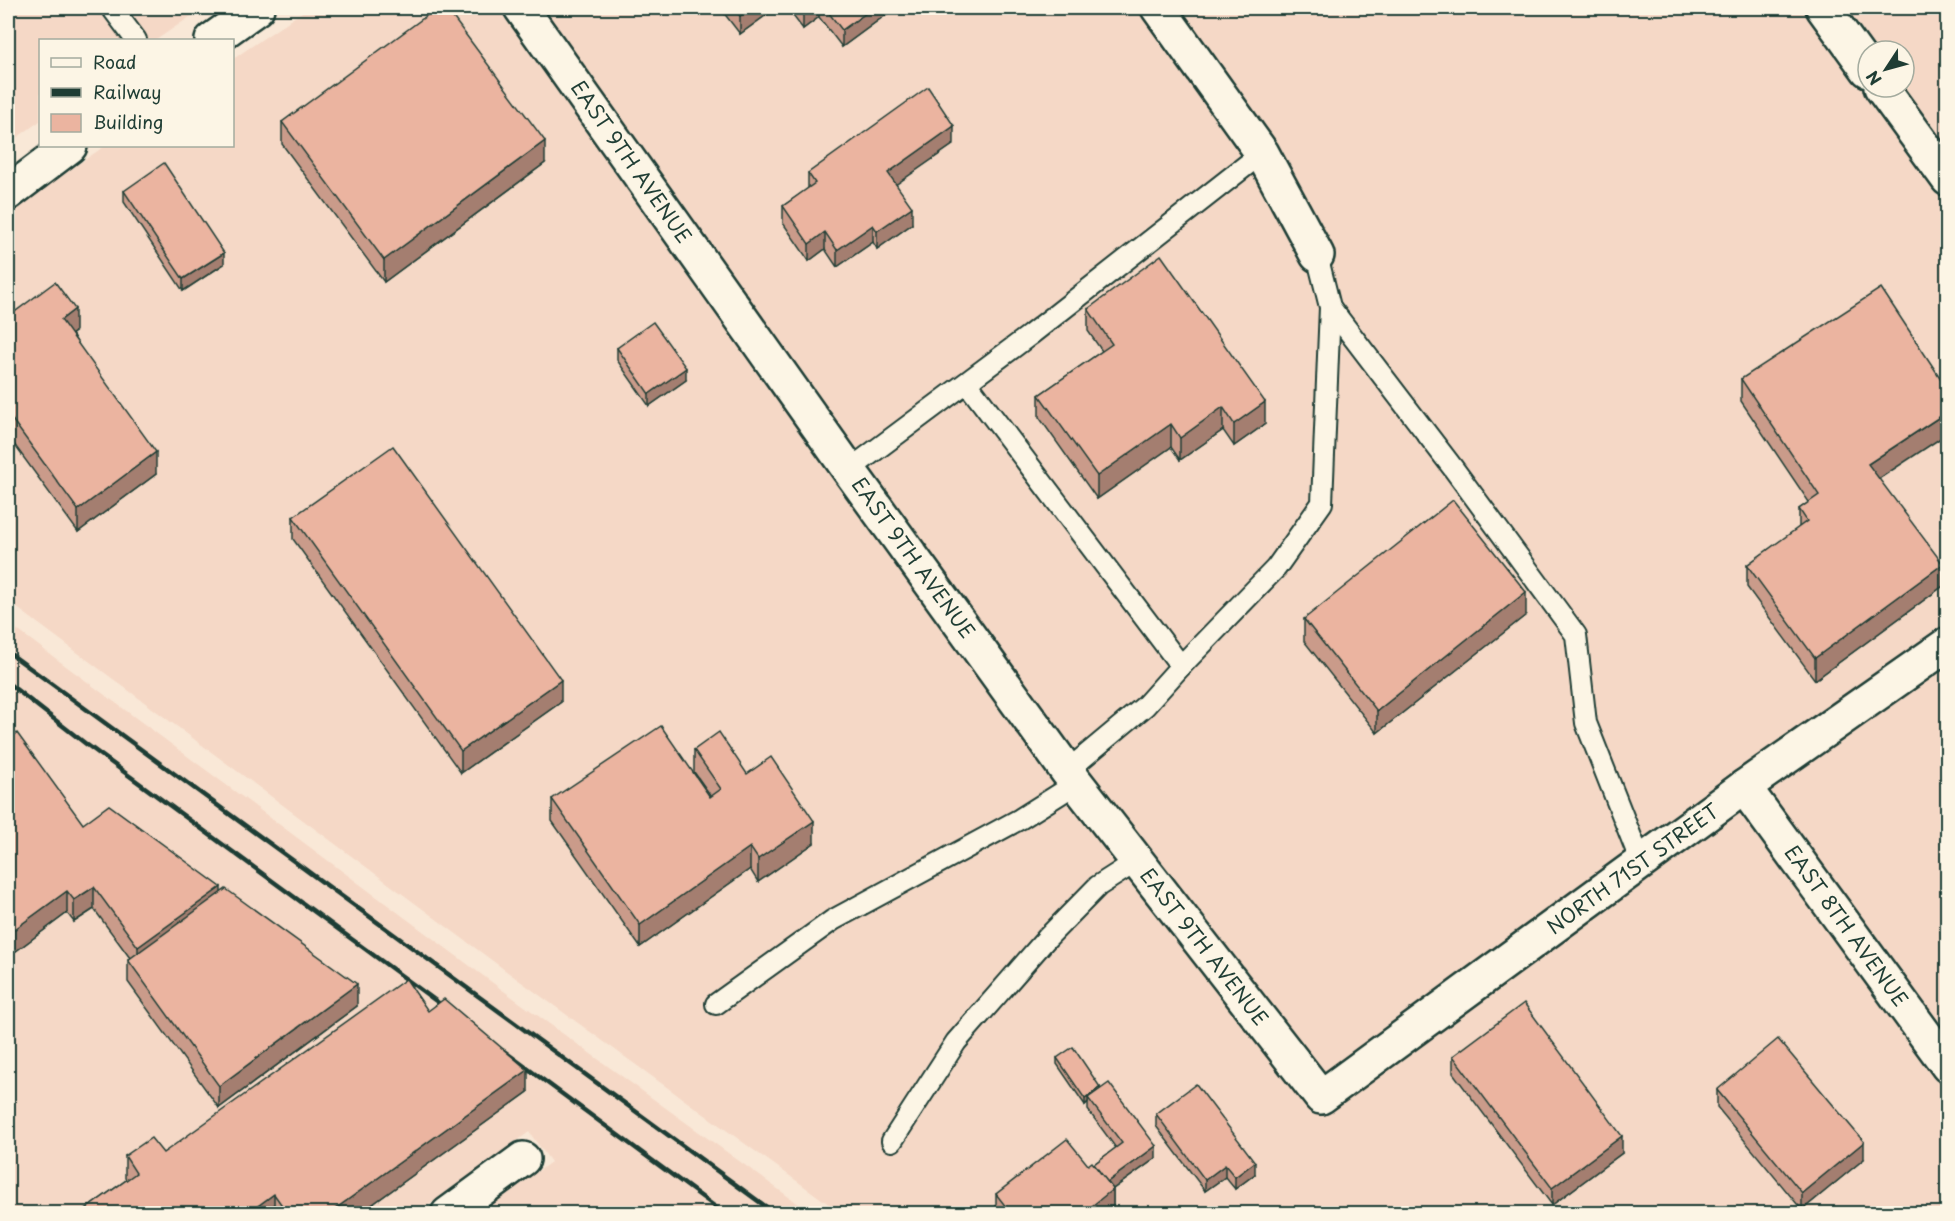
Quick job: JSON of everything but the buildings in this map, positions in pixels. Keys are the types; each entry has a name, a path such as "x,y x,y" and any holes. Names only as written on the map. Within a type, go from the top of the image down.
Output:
{"street":[{"path":"213,39 257,8"},
{"name":"EAST 9TH AVENUE","path":"521,8 849,470 1072,777 1321,1097"},
{"path":"1158,8 1262,153 1317,255"},
{"path":"1823,8 1856,53"},
{"path":"1890,99 1947,179"},
{"path":"8,193 69,147"},
{"name":"NORTH 71ST STREET","path":"1321,1097 1744,787 1947,644"},
{"name":"EAST 8TH AVENUE","path":"1744,787 1947,1066"},
{"path":"448,1214 523,1159"}],"lane":[{"path":"112,8 135,39"},
{"path":"849,470 967,383 1262,153"},
{"path":"716,1004 833,920 1020,819 1072,777 1145,706 1276,568 1322,503 1330,307 1317,255"},
{"path":"1330,307 1453,468 1576,635 1586,723 1641,862"},
{"path":"967,383 1181,666"},
{"path":"892,1141 956,1042 1039,947 1098,886 1137,861"}],"shaded area":[{"path":"8,8 203,8 157,39 39,39 39,122 8,144"},
{"path":"308,8 1947,8 1947,1213 841,1213 513,976 8,601 8,212 104,147 234,147 234,58"},
{"path":"8,623 501,989 811,1213 480,1213 551,1162 529,1132 418,1213 8,1213"}],"railway":[{"path":"8,652 776,1214"},
{"path":"8,683 86,744 451,1012"},
{"path":"504,1051 725,1214"}]}
